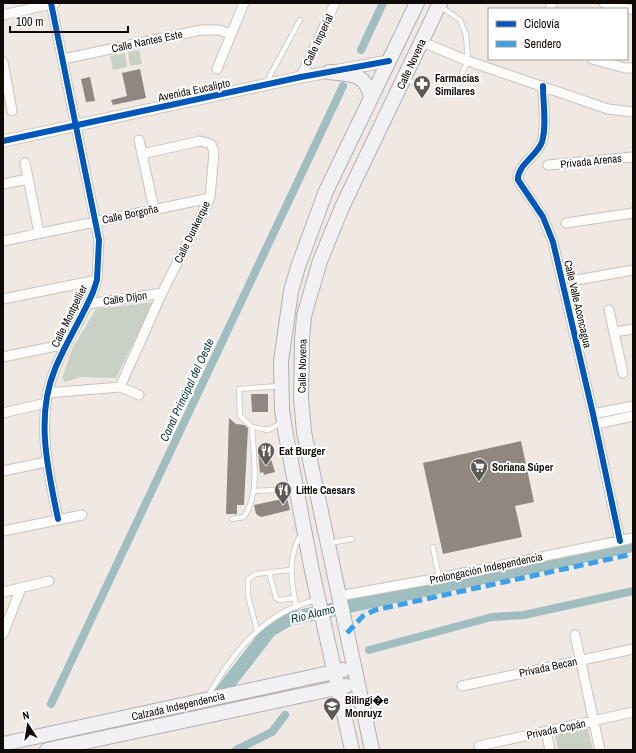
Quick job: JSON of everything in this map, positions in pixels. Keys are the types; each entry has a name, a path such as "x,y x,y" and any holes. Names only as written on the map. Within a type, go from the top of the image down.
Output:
{"main road":[{"name":"Calle Novena","path":"352,750 312,571 284,421 281,386 282,343 291,291 326,191 417,3"},
{"name":"Calle Novena","path":"372,750 304,432 301,398 304,316 320,261 343,205 410,80 422,42 439,4"},
{"path":"329,72 354,76 365,80 371,97"},
{"path":"302,340 295,339 292,335 291,328 298,290 309,253 308,242"},
{"path":"282,343 292,346 293,414 304,432"},
{"path":"312,571 328,590 339,597"},
{"name":"Calzada Independencia","path":"3,744 354,668"},
{"name":"Calzada Independencia","path":"47,750 357,684"}],"street":[{"path":"3,14 53,3"},
{"name":"Calle Montpellier","path":"53,3 99,240 97,280 88,304 66,344 55,369 47,393 44,433 46,462 58,519"},
{"path":"217,69 244,3"},
{"name":"Calle Imperial","path":"301,77 335,3"},
{"path":"604,3 625,8"},
{"name":"Calle Nantes Este","path":"63,59 201,30 219,30 231,34"},
{"path":"422,42 468,61 608,108 633,112"},
{"path":"595,60 619,67 633,68"},
{"name":"Avenida Eucalipto","path":"3,141 301,77 389,61"},
{"path":"4,68 12,111"},
{"name":"Calle Valle Aconcagua","path":"543,86 544,132 541,144 520,171 518,180 543,217 553,242 594,414 620,541"},
{"path":"140,140 154,209"},
{"name":"Calle Dunkerque","path":"120,387 162,292 210,198 214,152 211,144 200,141 142,154"},
{"name":"Privada Arenas","path":"548,165 633,157"},
{"path":"25,163 40,233"},
{"path":"3,184 28,179"},
{"name":"Calle Borgoña","path":"3,241 210,198"},
{"path":"566,222 633,212"},
{"path":"577,280 633,270"},
{"path":"3,300 97,280"},
{"name":"Calle Dijon","path":"88,304 162,292"},
{"path":"609,310 623,373"},
{"path":"614,332 633,329"},
{"path":"3,357 66,344"},
{"path":"47,393 120,387 139,396"},
{"path":"3,413 46,403"},
{"path":"594,414 633,406"},
{"path":"596,424 633,416"},
{"path":"3,471 46,462"},
{"path":"3,531 82,515"},
{"name":"Prolongación Independencia","path":"339,597 633,538"},
{"path":"3,592 49,580"},
{"path":"3,634 22,588"},
{"path":"575,635 600,750"},
{"name":"Privada Becan","path":"462,686 633,649"},
{"name":"Privada Copán","path":"479,746 633,712"},
{"path":"546,731 550,750"}],"lane":[{"path":"439,4 460,20 466,35 468,61 462,73"},
{"path":"265,85 300,20"},
{"path":"281,386 240,389 240,416 252,427 268,430 284,421"},
{"path":"232,520 244,517 250,508 254,492 252,427"},
{"path":"254,492 296,489"},
{"path":"296,606 290,570 295,546 304,530"},
{"path":"328,544 352,539"},
{"path":"433,547 439,578"},
{"path":"257,630 248,596 248,579 252,575 290,570"},
{"path":"269,572 276,598 280,600 294,598"},
{"path":"207,699 230,660 257,630 296,606 319,602"}],"shaded area":[{"path":"139,50 142,64 130,66 128,52"},
{"path":"125,53 127,67 113,70 110,56"},
{"path":"154,302 116,378 80,377 65,382 62,378 73,347 96,309"},
{"path":"587,726 593,750 558,750 555,734"}],"building":[{"path":"140,69 146,98 113,105 111,100 127,96 122,73"},
{"path":"90,77 95,101 86,102 81,79"},
{"path":"251,394 268,394 268,412 252,412"},
{"path":"229,418 236,424 244,425 248,428 244,505 237,505 237,514 226,514"},
{"name":"Soriana Súper","path":"521,441 534,502 515,506 522,537 443,554 423,463"},
{"name":"Eat Burger","path":"268,450 275,472 264,475 263,472 260,473 258,452"},
{"path":"287,498 290,510 261,517 256,514 254,505"}],"waterway":[{"name":"Canal Principal del Oeste","path":"361,50 383,3"},
{"name":"Canal Principal del Oeste","path":"51,704 343,86"},
{"name":"Río Alamo","path":"209,700 221,693 270,630 289,619 633,545"},
{"path":"369,650 492,617 524,615 633,591"},
{"path":"236,750 272,732 285,715"}],"marked path":[{"path":"347,633 363,616 375,610 633,554"}],"cycle path":[{"path":"51,3 99,240 97,280 89,302 55,369 49,387 46,406 45,444 47,463 58,519"},
{"path":"3,141 301,77 389,61"},
{"path":"543,86 545,122 542,142 536,152 524,165 518,180 543,217 553,242 593,414 620,541"}],"place":[{"name":"Farmacias Similares","path":"422,99"},
{"name":"Eat Burger","path":"266,466"},
{"name":"Soriana Súper","path":"479,482"},
{"name":"Little Caesars","path":"283,505"},
{"name":"Bilingi�e Monruyz","path":"332,721"}]}
